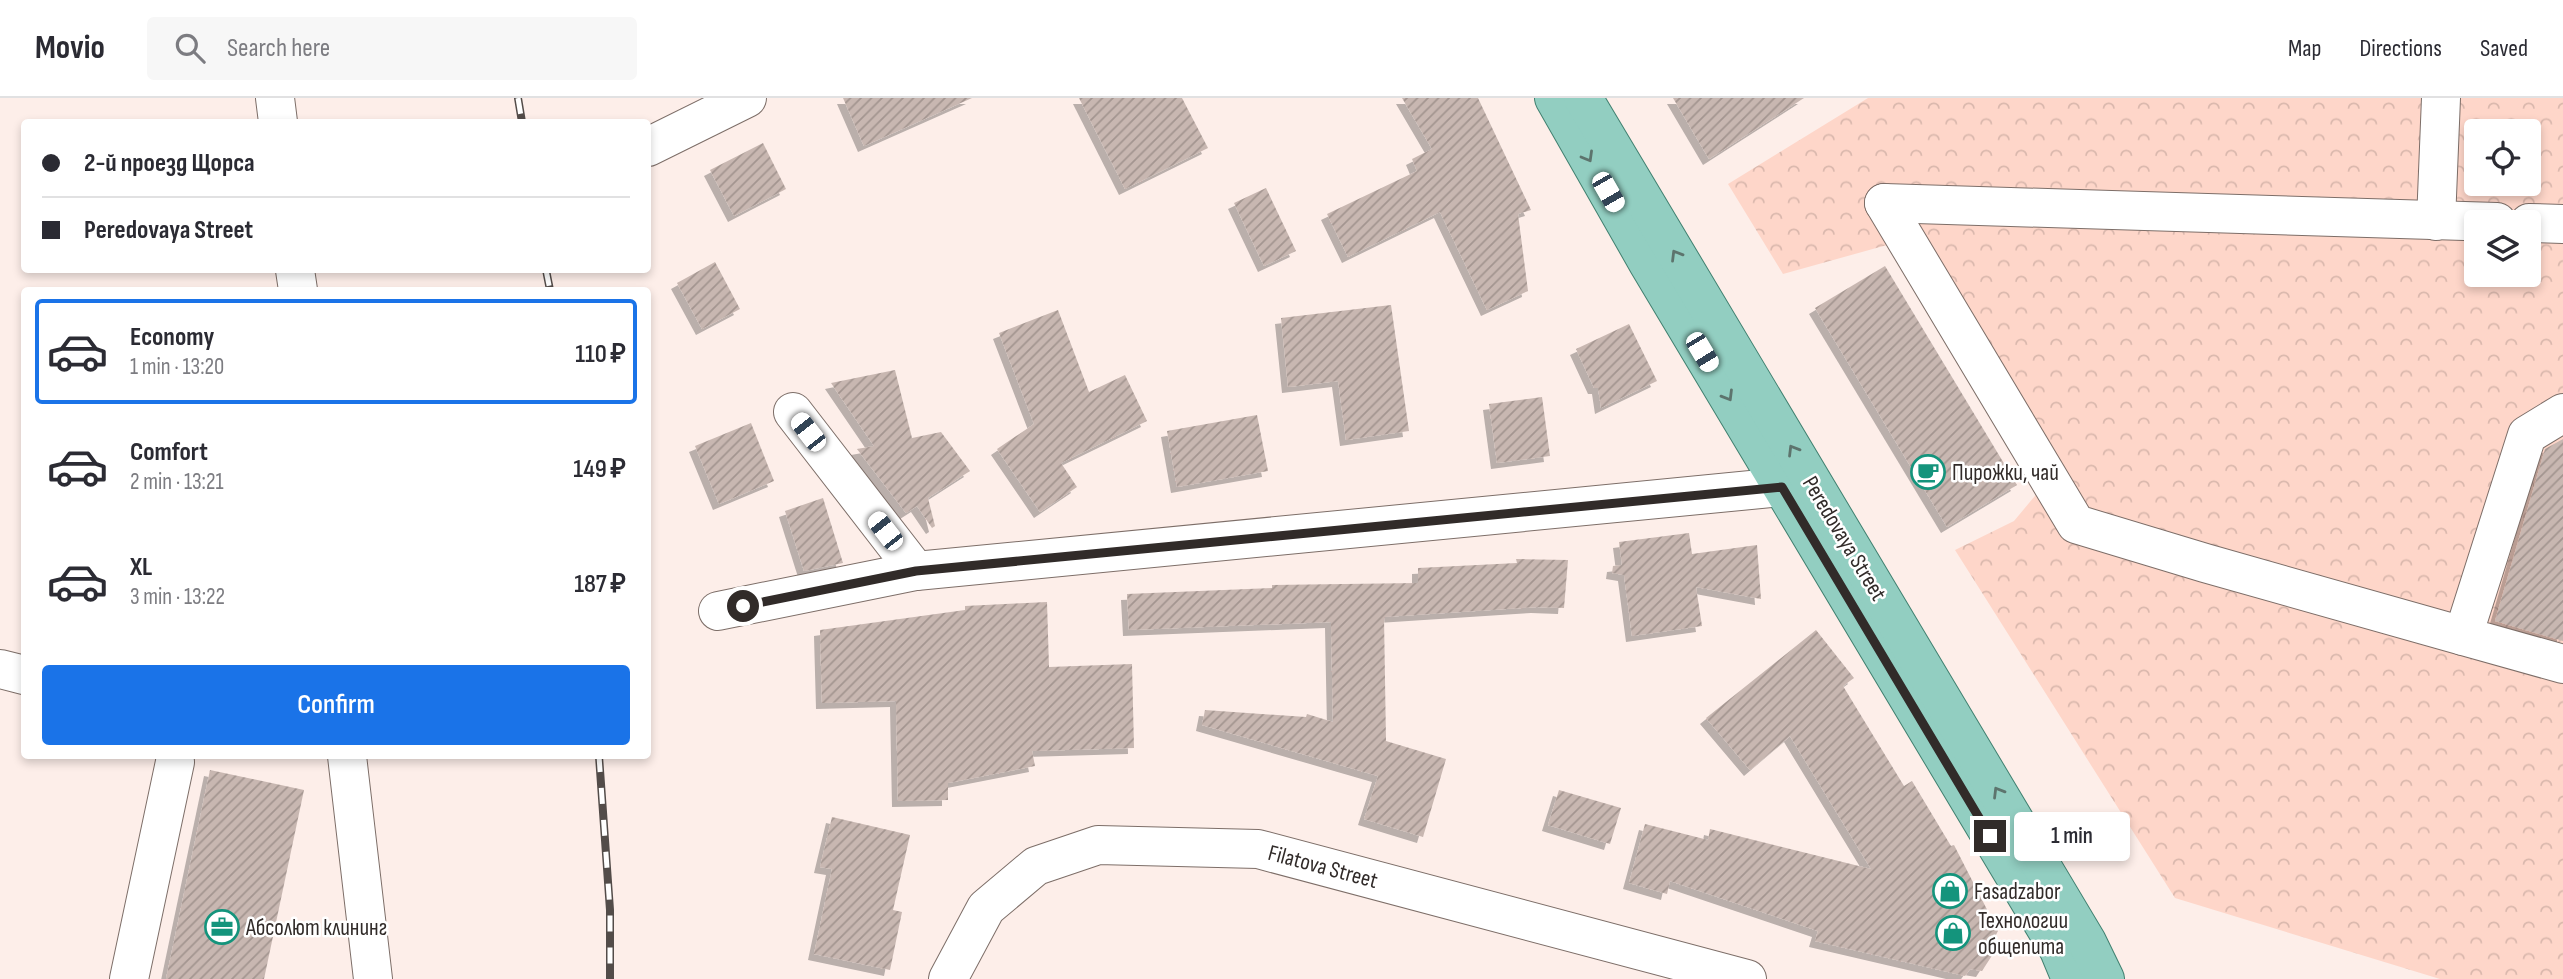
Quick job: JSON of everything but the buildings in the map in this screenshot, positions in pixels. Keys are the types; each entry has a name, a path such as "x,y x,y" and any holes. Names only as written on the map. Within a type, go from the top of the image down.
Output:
{"main road":[{"name":"Peredovaya Street","path":"1554,98 1648,263 2059,950 2071,979"},
{"name":"Peredovaya Street","path":"1583,98 2087,942 2105,979"}],"street":[{"path":"275,98 278,119"},
{"path":"651,146 747,98"},
{"path":"2436,221 2441,98"},
{"path":"2464,221 1884,203 2076,524 2563,664"},
{"path":"2541,223 2563,224"},
{"path":"793,412 916,571"},
{"path":"2463,636 2527,435 2563,414"},
{"path":"718,611 916,571 1782,487"},
{"path":"0,669 21,674"},
{"path":"346,759 373,979"},
{"path":"129,979 175,762"},
{"name":"Filatova Street","path":"948,979 986,908 1036,866 1098,845 1258,849 1747,979"}],"green space":[{"path":"1868,98 2563,98 2563,979 2440,979 2175,898 1955,550 2014,521 2060,466 1923,235 1783,274 1728,184"}],"railway":[{"path":"518,98 522,119"},
{"path":"547,273 549,287"},
{"path":"599,759 610,910 610,979"}],"place":[{"name":"Пирожки, чай","path":"1928,472"},
{"name":"Fasadzabor","path":"1950,891"},
{"name":"Абсолют клининг","path":"222,927"},
{"name":"Технологии общепита","path":"1953,933"}],"route":[{"path":"743,606 916,571 1782,487 1990,836"}]}
